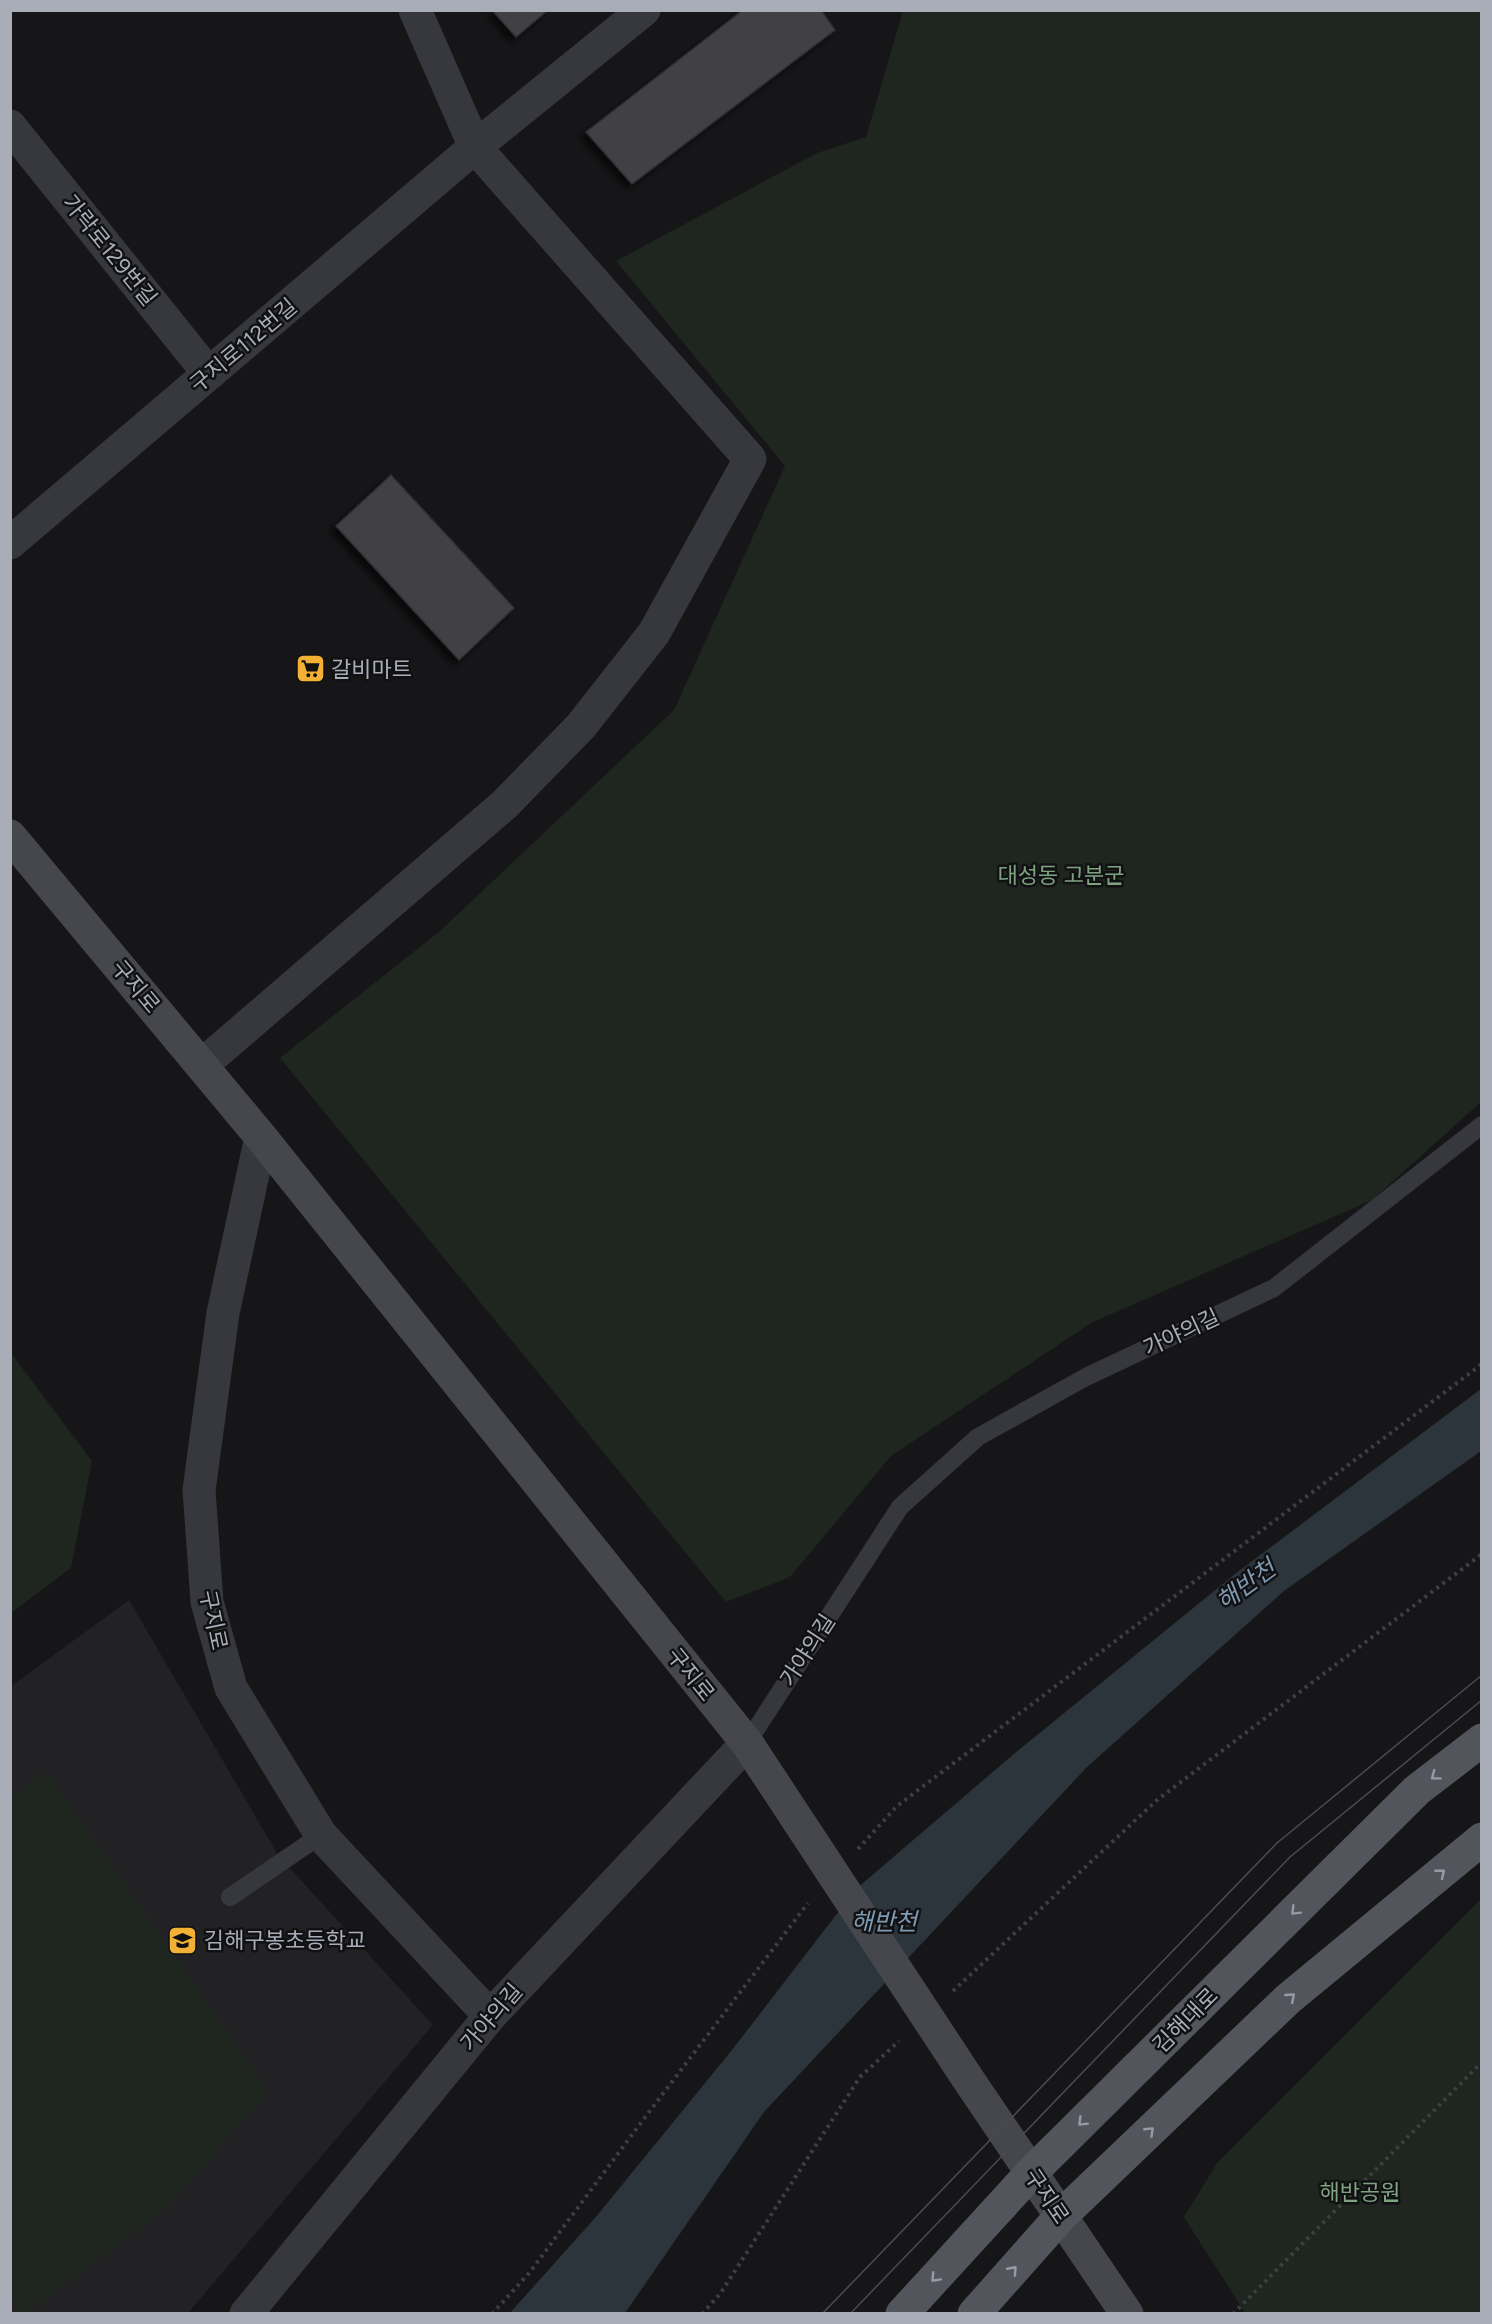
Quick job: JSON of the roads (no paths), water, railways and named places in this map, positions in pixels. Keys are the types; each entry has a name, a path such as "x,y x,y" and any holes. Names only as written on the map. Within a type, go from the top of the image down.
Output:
{"main road":[{"name":"구지로","path":"10,836 261,1137 747,1743 968,2079 1127,2313"},
{"name":"김해대로","path":"902,2313 1031,2173 1417,1790 1482,1740"},
{"path":"974,2313 1061,2216 1288,1999 1482,1839"}],"street":[{"path":"202,1065 505,804 581,726 654,633 750,459 475,147 415,10"},
{"name":"구지로112번길","path":"10,543 475,147 644,10"},
{"name":"가락로129번길","path":"10,126 209,374"},
{"name":"구지로","path":"261,1137 223,1313 199,1490 207,1602 231,1688 321,1835 490,2016"},
{"name":"가야의길","path":"246,2313 490,2016 747,1743"}],"lane":[{"name":"가야의길","path":"747,1743 900,1507 978,1437 1086,1377 1274,1288 1482,1125"},
{"path":"230,1897 321,1835"}],"water":[{"name":"해반천","path":"1481,1389 1481,1451 1284,1591 1087,1767 764,2112 625,2313 509,2314 595,2218 732,2050 856,1889 1015,1753 1235,1574"}],"tram line":[{"path":"822,2314 1277,1843 1482,1675"},
{"path":"850,2314 1290,1857 1482,1700"}],"place":[{"name":"갈비마트","path":"310,669"},
{"name":"김해구봉초등학교","path":"183,1940"}],"park label":[{"name":"대성동 고분군","path":"1061,875"},
{"name":"해반공원","path":"1360,2192"}]}
